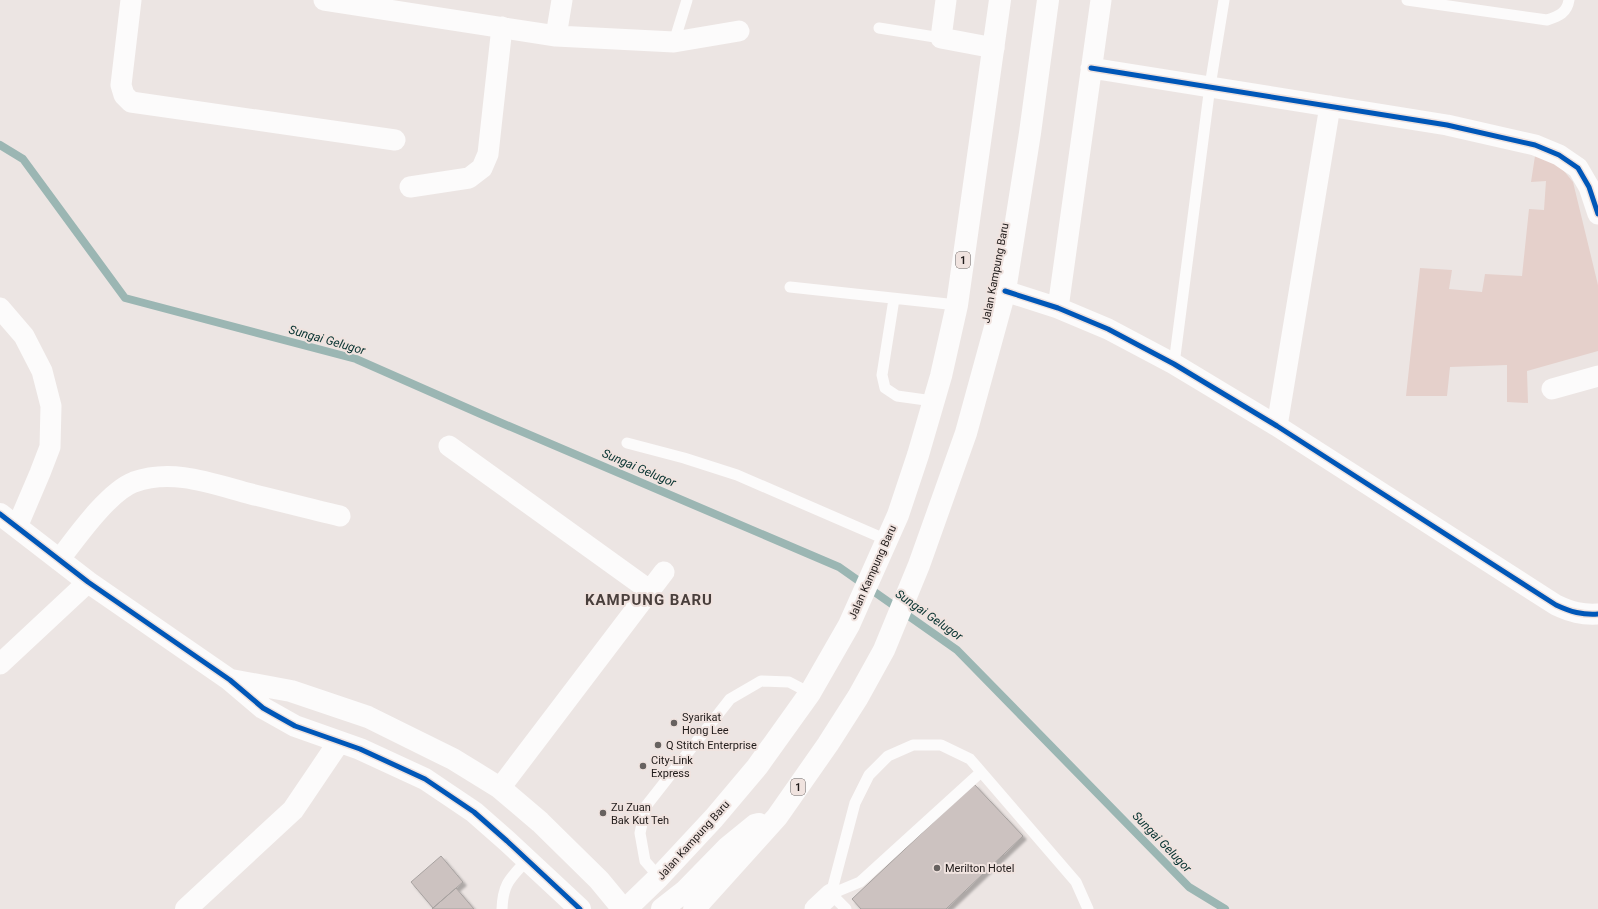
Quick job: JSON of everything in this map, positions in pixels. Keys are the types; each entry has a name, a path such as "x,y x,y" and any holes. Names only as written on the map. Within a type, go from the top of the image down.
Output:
{"main road":[{"name":"Jalan Kampung Baru","path":"625,909 659,877 714,818 757,767 810,693 849,625 880,542 901,507 934,401 957,305 1000,0"},
{"name":"Jalan Kampung Baru","path":"694,909 777,817 828,744 858,698 884,650 919,565 966,433 1005,291 1030,134 1048,0"},
{"path":"8,521 88,582 230,680 263,708 295,726 360,749 424,779 474,812 580,909"},
{"path":"230,680 291,691 368,717 453,758 500,788 540,822 599,880 625,909"},
{"path":"186,909 293,810 339,742"},
{"path":"662,909 685,891 728,847 755,825 777,817"}],"street":[{"path":"131,0 121,85 124,95 131,102 395,140"},
{"path":"324,0 556,36 674,42 739,31"},
{"path":"556,36 562,0"},
{"path":"946,0 940,38 994,48"},
{"path":"1058,308 1101,0"},
{"path":"410,187 469,178 482,168 488,154 502,27"},
{"path":"1091,68 1447,125 1535,145 1559,155 1578,168 1589,187 1598,214"},
{"path":"1277,426 1330,106"},
{"path":"1005,291 1058,308 1108,329 1174,364 1277,426 1556,605 1570,612 1598,614"},
{"path":"0,308 24,336 42,371 50,406 50,447 40,473 8,521"},
{"path":"1552,390 1598,376"},
{"path":"449,446 650,590"},
{"path":"59,560 110,498 133,482 158,476 185,477 340,516"},
{"path":"500,788 664,572"},
{"path":"4,653 88,582"},
{"path":"815,909 831,894"}],"lane":[{"path":"674,42 687,0"},
{"path":"1174,364 1210,86 1224,0"},
{"path":"1407,0 1547,20 1561,15 1568,7 1569,0"},
{"path":"878,28 940,38"},
{"path":"790,287 957,305"},
{"path":"894,299 882,375 886,388 898,396 934,401"},
{"path":"627,443 684,458 737,475 852,525 880,542"},
{"path":"659,877 645,861 640,833 646,806 730,699 761,681 789,682 810,693"},
{"path":"831,894 855,803 869,775 888,756 913,745 941,745 970,760 981,772 1076,882 1088,909"},
{"path":"831,894 860,882 981,772"},
{"path":"502,909 503,894 509,880 527,860"},
{"path":"831,894 846,909"}],"shaded area":[{"path":"1535,156 1555,160 1573,182 1598,285 1598,351 1527,371 1528,403 1507,402 1507,365 1450,367 1447,396 1406,396 1420,268 1452,270 1449,289 1482,292 1485,274 1522,276 1529,209 1544,210 1546,181 1531,182"}],"building":[{"name":"Merilton Hotel","path":"974,784 1023,836 946,909 861,909 852,899"},
{"path":"441,856 463,882 433,908 411,882"},
{"path":"456,888 474,909 432,909 433,908"}],"waterway":[{"name":"Sungai Gelugor","path":"0,145 23,159 125,298 356,359 483,415 839,567 957,650 1189,887 1225,909"}],"cycle path":[{"path":"1091,68 1447,125 1535,145 1559,155 1578,168 1589,187 1598,214"},
{"path":"1005,291 1058,308 1108,329 1174,364 1277,426 1556,605 1567,610 1587,614 1598,614"},
{"path":"0,514 88,582 230,680 263,708 295,726 360,749 425,779 474,812 580,909"}],"place":[{"name":"Syarikat Hong Lee","path":"674,723"},
{"name":"Q Stitch Enterprise","path":"658,745"},
{"name":"City-Link Express","path":"643,766"},
{"name":"Zu Zuan Bak Kut Teh","path":"603,813"},
{"name":"Merilton Hotel","path":"937,868"}],"district":[{"name":"KAMPUNG BARU","path":"649,600"}]}
